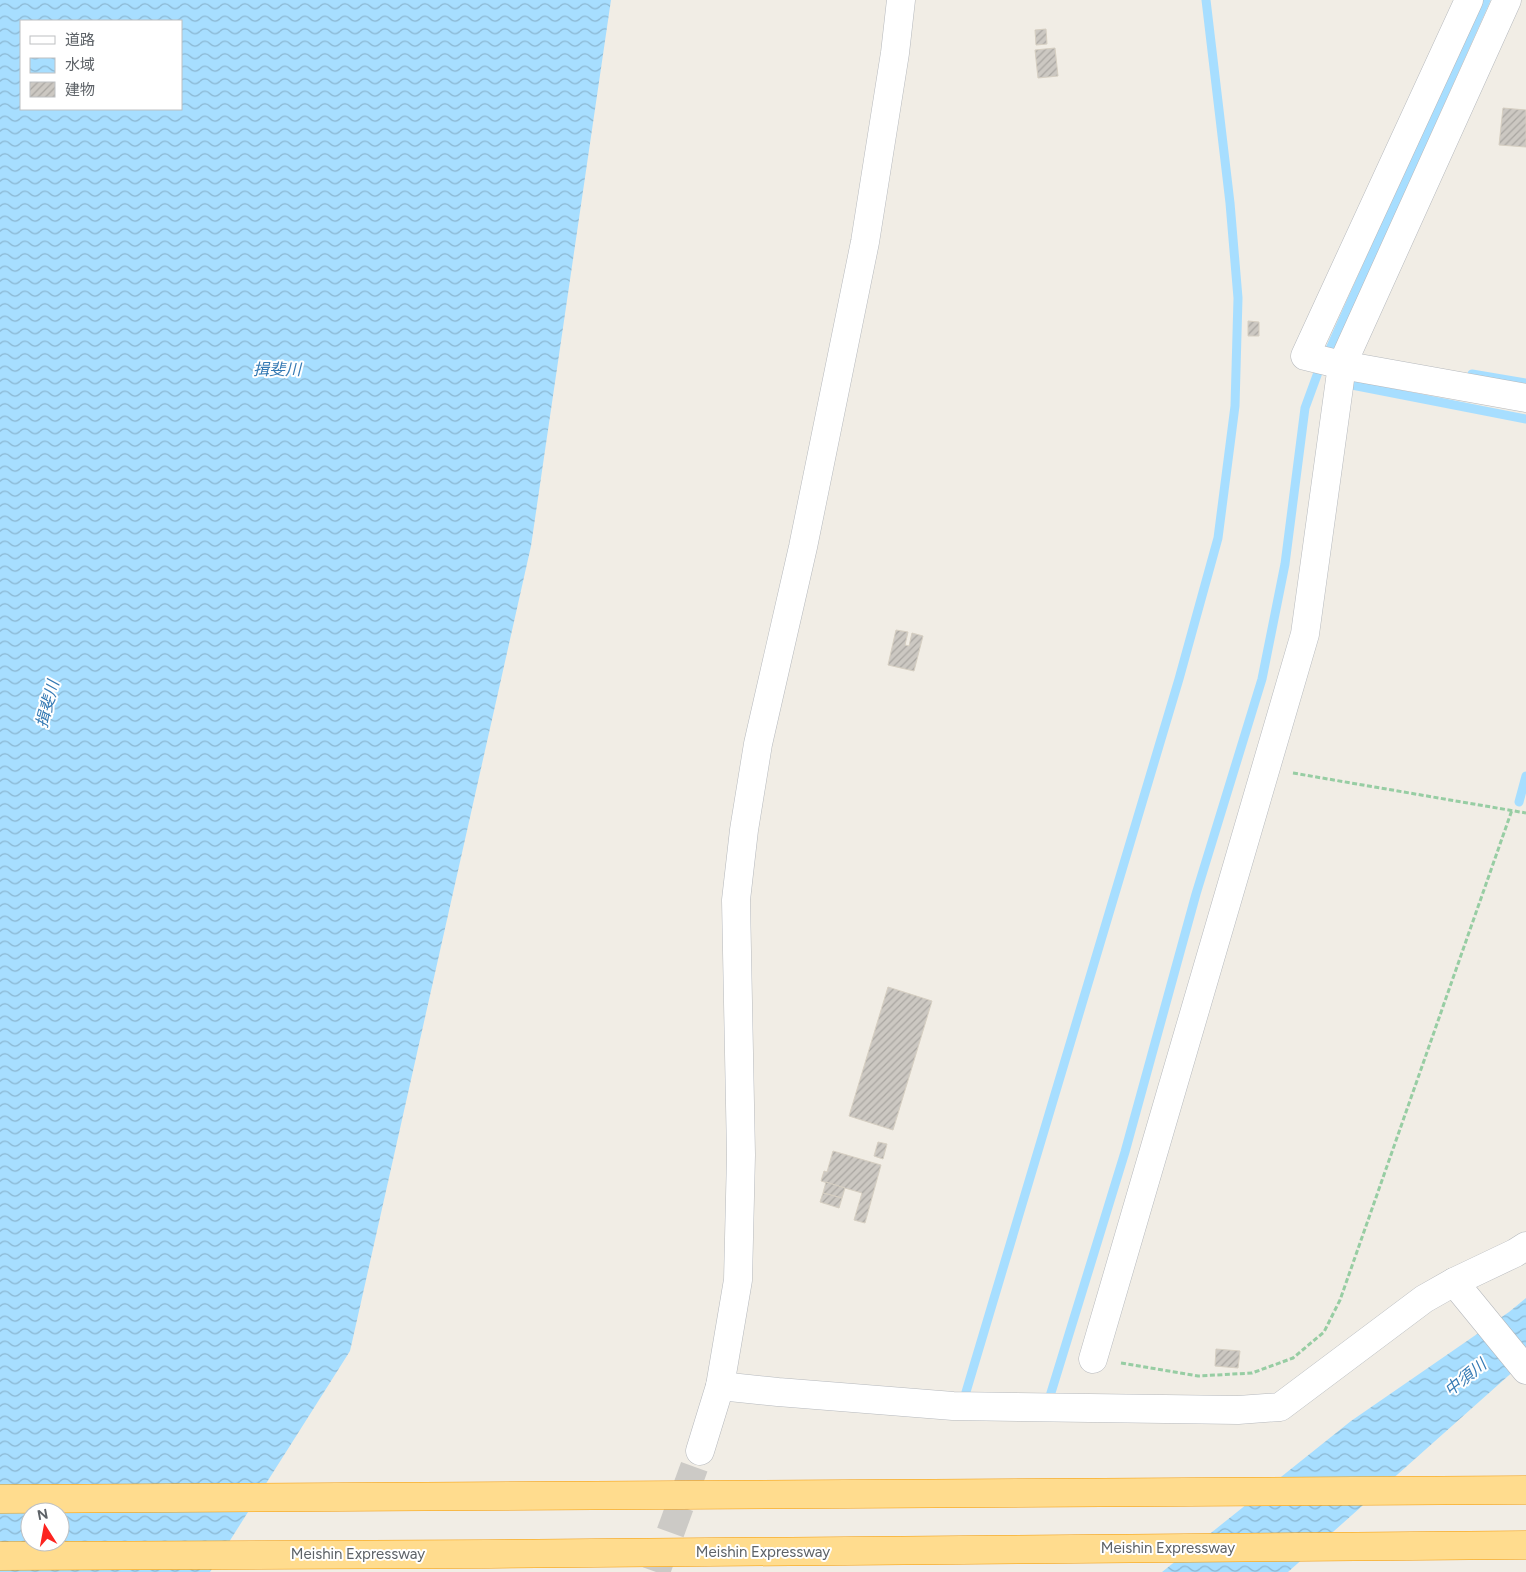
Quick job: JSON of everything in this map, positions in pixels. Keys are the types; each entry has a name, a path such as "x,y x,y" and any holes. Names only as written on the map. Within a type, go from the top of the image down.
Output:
{"highway":[{"path":"0,1499 1526,1490"},
{"name":"Meishin Expressway","path":"0,1556 489,1554 1526,1545"}],"street":[{"path":"700,1451 720,1386 738,1280 741,1155 736,900 744,830 758,744 803,547 865,242 895,53 901,0"},
{"path":"1469,0 1305,356 1342,365 1526,398"},
{"path":"1093,1359 1305,634 1342,365 1507,0"},
{"path":"720,1386 953,1406 1228,1410 1280,1407 1424,1299 1462,1292 1526,1246"},
{"path":"1462,1292 1526,1370"}],"path":[{"path":"1266,769 1526,813"},
{"path":"1093,1359 1198,1376 1252,1373 1294,1358 1324,1332 1343,1291 1512,810"}],"water":[{"name":"揖斐川","path":"0,0 611,0 531,546 350,1351 210,1572 0,1572"},
{"name":"中須川","path":"1526,1298 1526,1360 1288,1572 1162,1572 1351,1421 1509,1312"}],"building":[{"path":"1046,29 1047,44 1036,45 1035,30"},
{"path":"1055,48 1058,76 1038,78 1035,50"},
{"path":"1503,108 1526,110 1526,147 1499,145"},
{"path":"1248,321 1259,322 1259,336 1248,336"},
{"path":"896,630 908,632 905,645 909,646 912,633 923,636 914,671 888,665"},
{"path":"888,987 932,1001 893,1130 849,1116"},
{"path":"878,1142 887,1144 883,1159 874,1156"},
{"path":"833,1151 881,1165 865,1223 854,1220 862,1193 821,1181 824,1171 827,1172"},
{"path":"826,1182 845,1188 842,1198 823,1193"},
{"path":"823,1193 842,1198 839,1208 820,1202"},
{"path":"1216,1349 1240,1351 1238,1368 1215,1366"}],"waterway":[{"path":"966,1392 1179,679 1218,538 1235,406 1238,298 1230,203 1206,0"},
{"path":"1329,351 1486,0"},
{"path":"1050,1396 1125,1152 1196,894 1262,679 1285,564 1305,408 1320,367"},
{"path":"1472,374 1526,383"},
{"path":"1352,385 1526,419"},
{"path":"1519,802 1526,776"}],"tunnel":[{"path":"656,1572 700,1451"}]}
